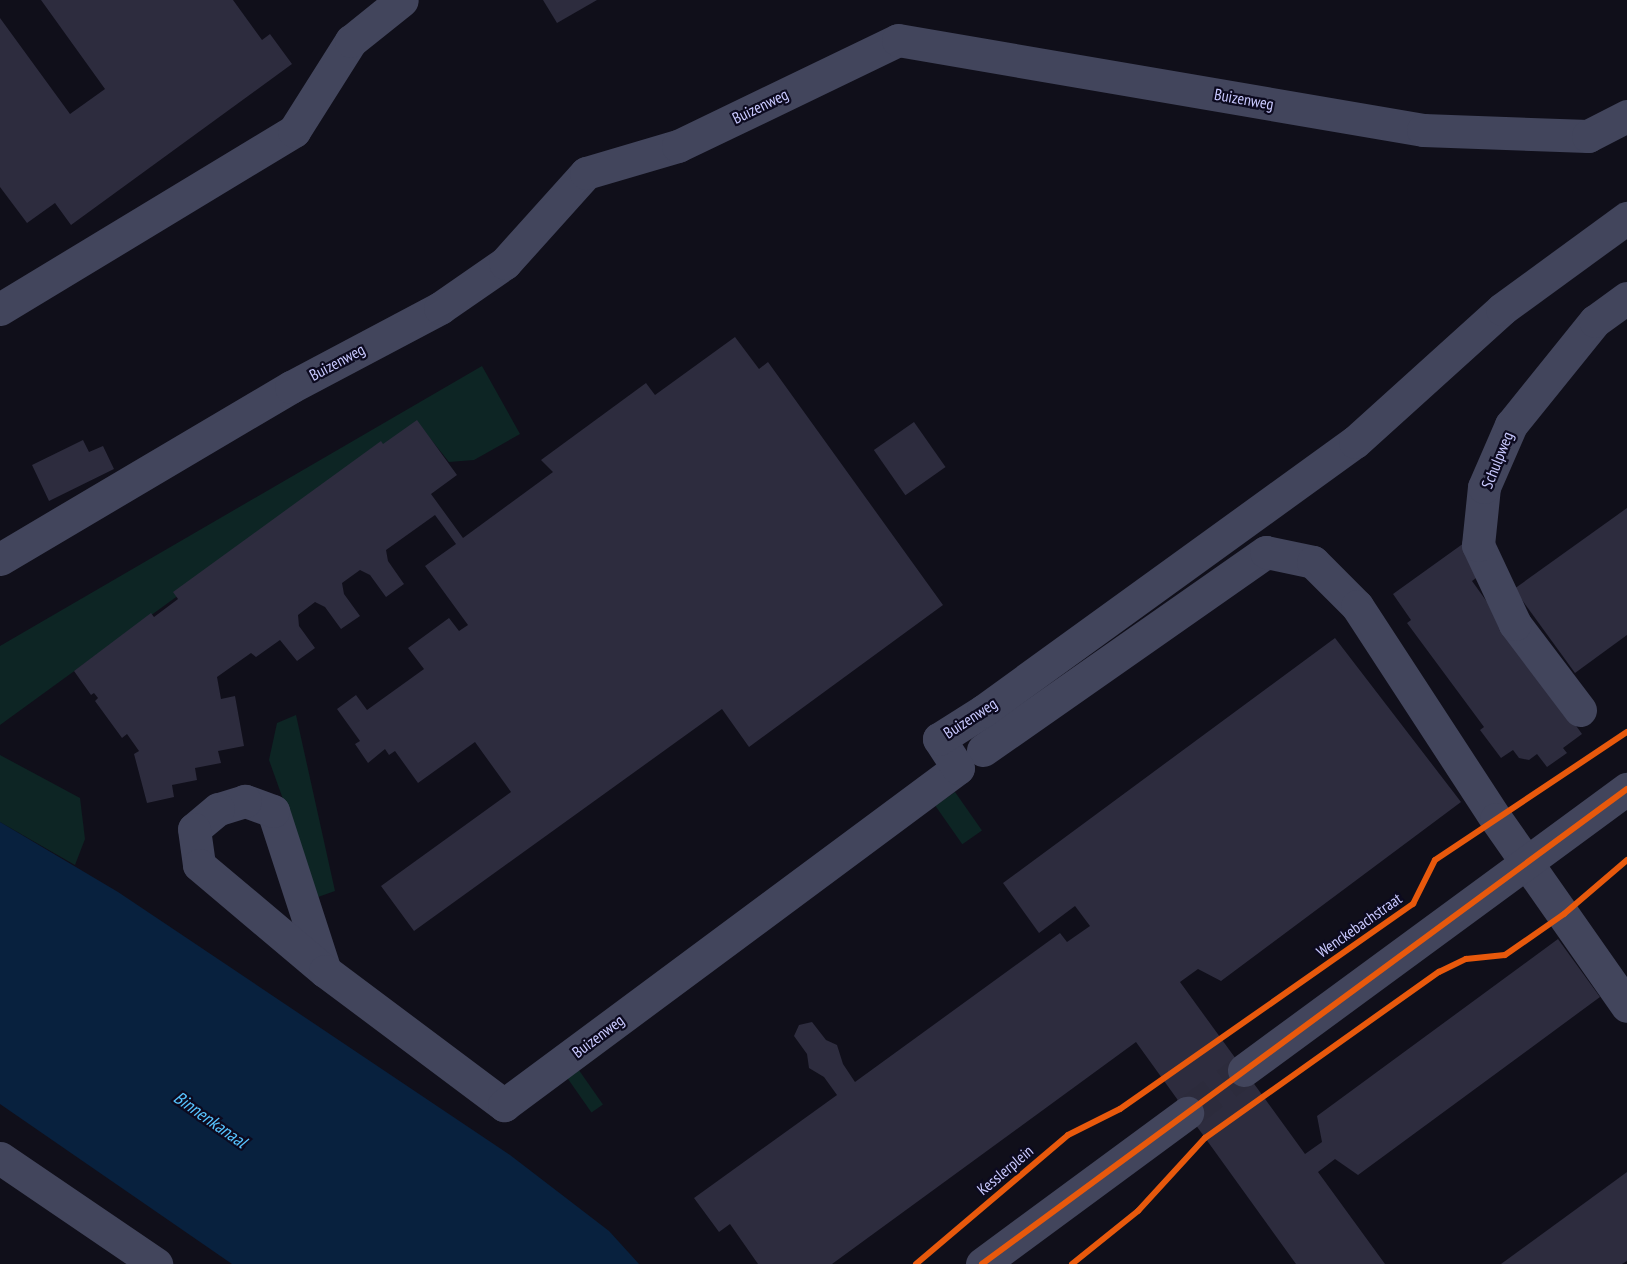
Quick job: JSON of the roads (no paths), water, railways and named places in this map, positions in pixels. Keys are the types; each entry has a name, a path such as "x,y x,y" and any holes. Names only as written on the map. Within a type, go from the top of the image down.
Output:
{"street":[{"path":"0,309 294,131 351,41 402,0"},
{"name":"Buizenweg","path":"0,559 291,387 440,308 505,263 586,173 678,146 898,40 1423,129 1588,136 1627,116"},
{"name":"Buizenweg","path":"325,971 273,811 245,801 218,809 194,829 199,865 325,971 504,1105 958,768 939,739 983,711 1355,442 1502,309 1627,218"},
{"name":"Schulpweg","path":"1580,710 1515,624 1478,545 1484,487 1511,425 1595,321 1627,298"},
{"path":"983,750 1266,552 1313,562 1357,606 1496,819 1627,1006"},
{"path":"1244,1070 1626,790"},
{"path":"982,1264 1187,1113"},
{"path":"0,1158 156,1264"}],"water":[{"name":"Binnenkanaal","path":"0,822 118,892 510,1155 609,1231 639,1264 232,1264 0,1104"}],"tunnel":[{"path":"1187,1113 1244,1070"}]}
